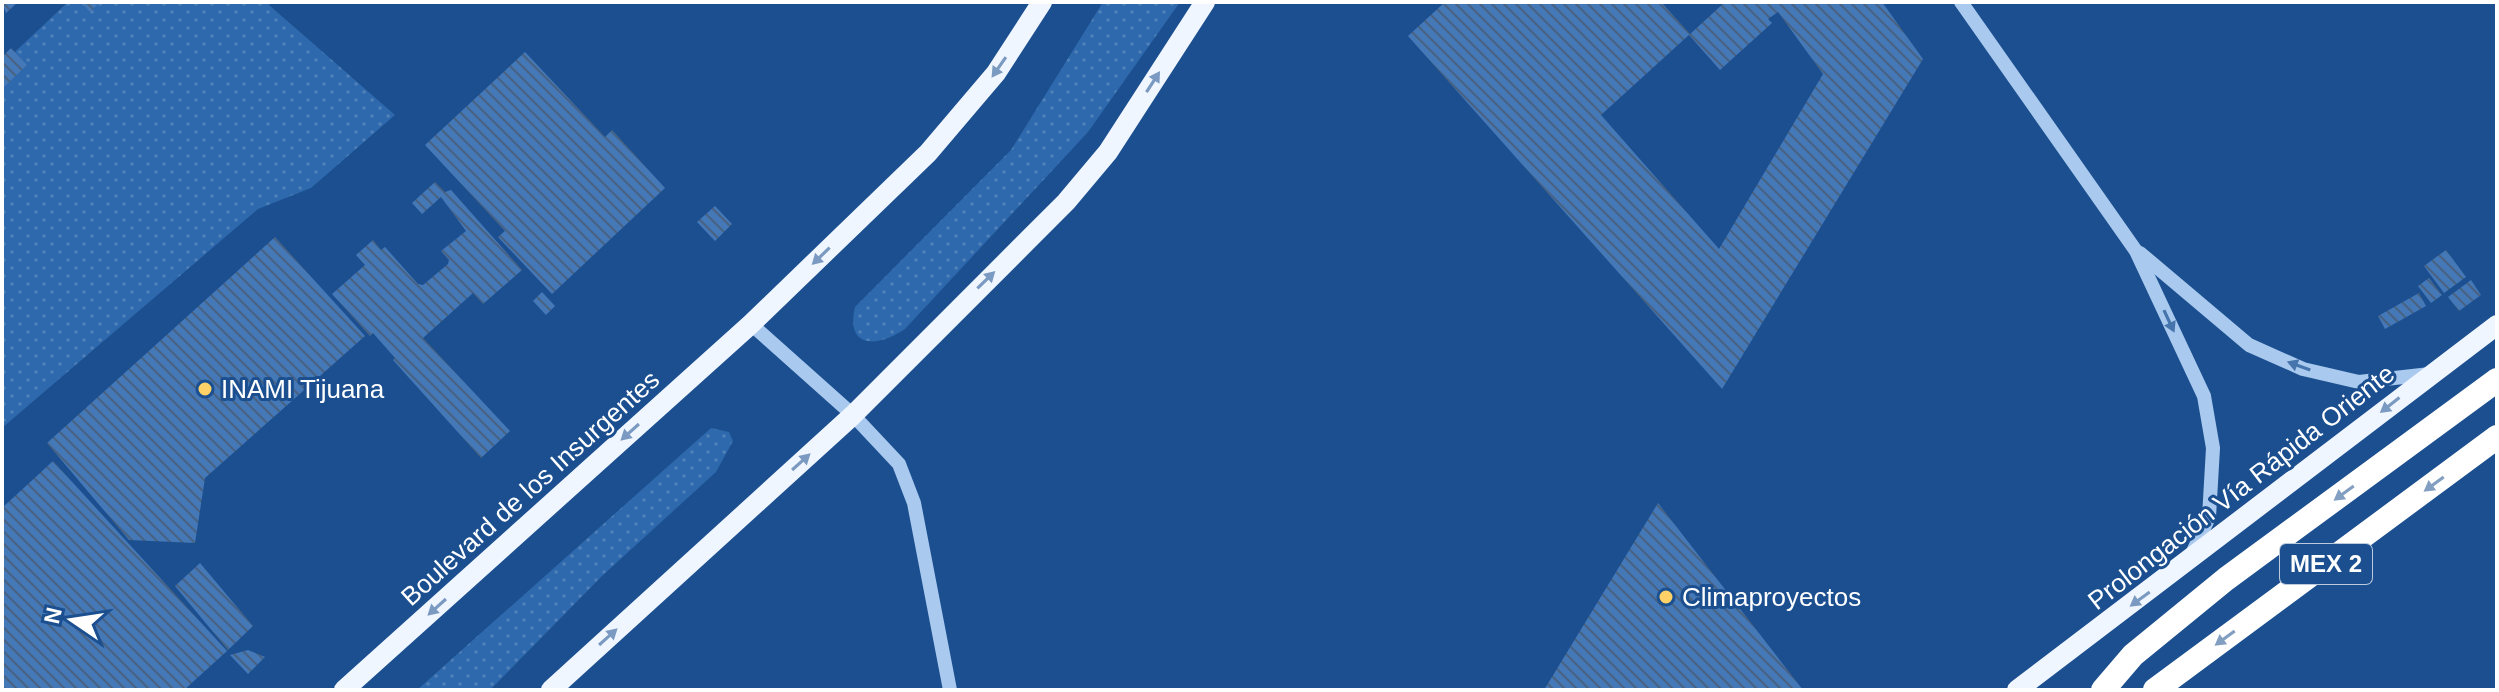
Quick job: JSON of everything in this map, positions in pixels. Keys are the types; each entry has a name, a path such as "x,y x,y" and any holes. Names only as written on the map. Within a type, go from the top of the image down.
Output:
{"highway":[{"path":"2103,690 2133,655 2226,579 2497,380"},
{"name":"MEX 2","path":"2155,690 2497,437"}],"main road":[{"name":"Boulevard de los Insurgentes","path":"344,690 751,324 928,153 996,73 1042,2"},
{"path":"551,690 853,415 1066,202 1108,152 1205,2"},
{"name":"Prolongación Vía Rápida Oriente","path":"2017,690 2186,565 2497,325"}],"street":[{"path":"1961,2 2136,251 2204,396 2213,448 2209,517 2186,565"},
{"path":"2136,251 2249,345 2303,369 2359,382 2430,374"},
{"path":"751,324 853,415 899,464 914,503 950,690"}],"shaded area":[{"path":"68,2 272,2 269,5 395,115 311,188 258,209 2,428 2,64"},
{"path":"1103,2 1180,2 1088,132 905,329 875,341 860,338 853,321 855,307 1011,150"},
{"path":"711,428 729,432 733,441 716,472 602,576 490,690 417,690"}],"building":[{"path":"2,2 18,2 6,13"},
{"path":"81,2 100,2 90,12"},
{"path":"1445,2 1661,2 1690,34 1601,115 1719,249 1823,74 1778,12 1768,19 1772,23 1720,70 1689,35 1725,2 1882,2 1923,59 1722,389 1408,36"},
{"path":"11,48 27,65 2,89 2,57"},
{"path":"525,52 605,137 612,130 665,188 552,294 498,237 505,231 425,145"},
{"path":"435,182 445,192 451,190 522,270 483,304 473,293 423,338 510,431 481,458 393,360 395,358 373,333 370,336 332,294 365,265 356,255 373,240 381,250 385,247 418,284 423,285 448,264 449,260 441,251 466,231 441,197 422,214 412,203"},
{"path":"715,206 732,224 715,241 697,222"},
{"name":"INAMI Tijuana","path":"275,237 365,336 205,478 195,543 129,540 47,443"},
{"path":"2446,250 2466,277 2444,293 2424,266"},
{"path":"2429,278 2442,295 2431,303 2418,286"},
{"path":"2471,280 2481,295 2459,311 2448,297"},
{"path":"542,292 555,306 546,315 533,301"},
{"path":"2419,293 2426,306 2385,329 2378,316"},
{"path":"53,461 227,651 184,690 2,690 2,508"},
{"name":"Climaproyectos","path":"1658,503 1803,690 1544,690"},
{"path":"200,563 253,626 228,650 175,586"},
{"path":"248,650 265,657 248,674 230,655"}],"place":[{"name":"INAMI Tijuana","path":"205,389"},
{"name":"Climaproyectos","path":"1666,597"}]}
